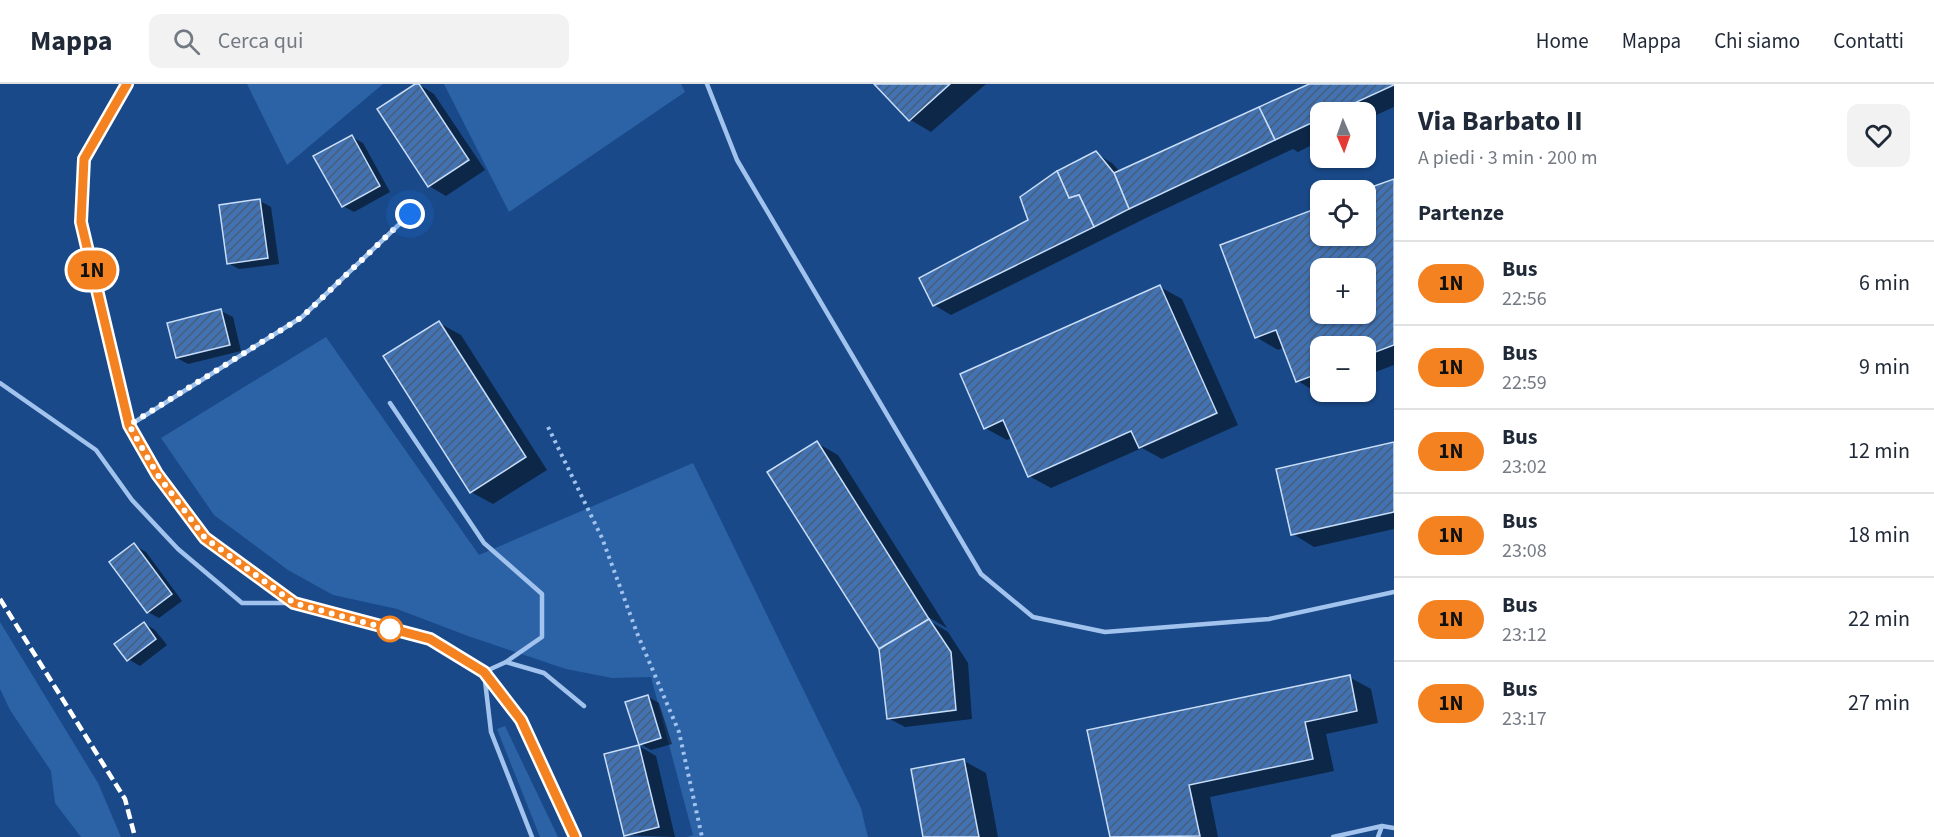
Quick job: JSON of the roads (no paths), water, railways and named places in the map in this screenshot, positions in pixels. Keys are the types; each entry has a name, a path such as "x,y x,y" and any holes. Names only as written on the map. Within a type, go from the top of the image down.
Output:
{"street":[{"path":"127,84 84,159 81,222 129,425 157,474 205,538 294,603 430,639 484,672 521,720 575,837"}],"lane":[{"path":"707,84 737,160 981,574 1033,617 1105,632 1269,619 1394,592"},
{"path":"129,425 302,317 410,214"},
{"path":"0,383 96,450 132,500 178,549 242,603 294,603"},
{"path":"390,403 484,543 542,594 542,637 506,662 484,672 491,732 532,837"},
{"path":"506,662 544,673 584,706"},
{"path":"1333,837 1383,826 1394,828"},
{"path":"1378,837 1383,826"}],"railway":[{"path":"0,599 125,799 135,837"}]}
